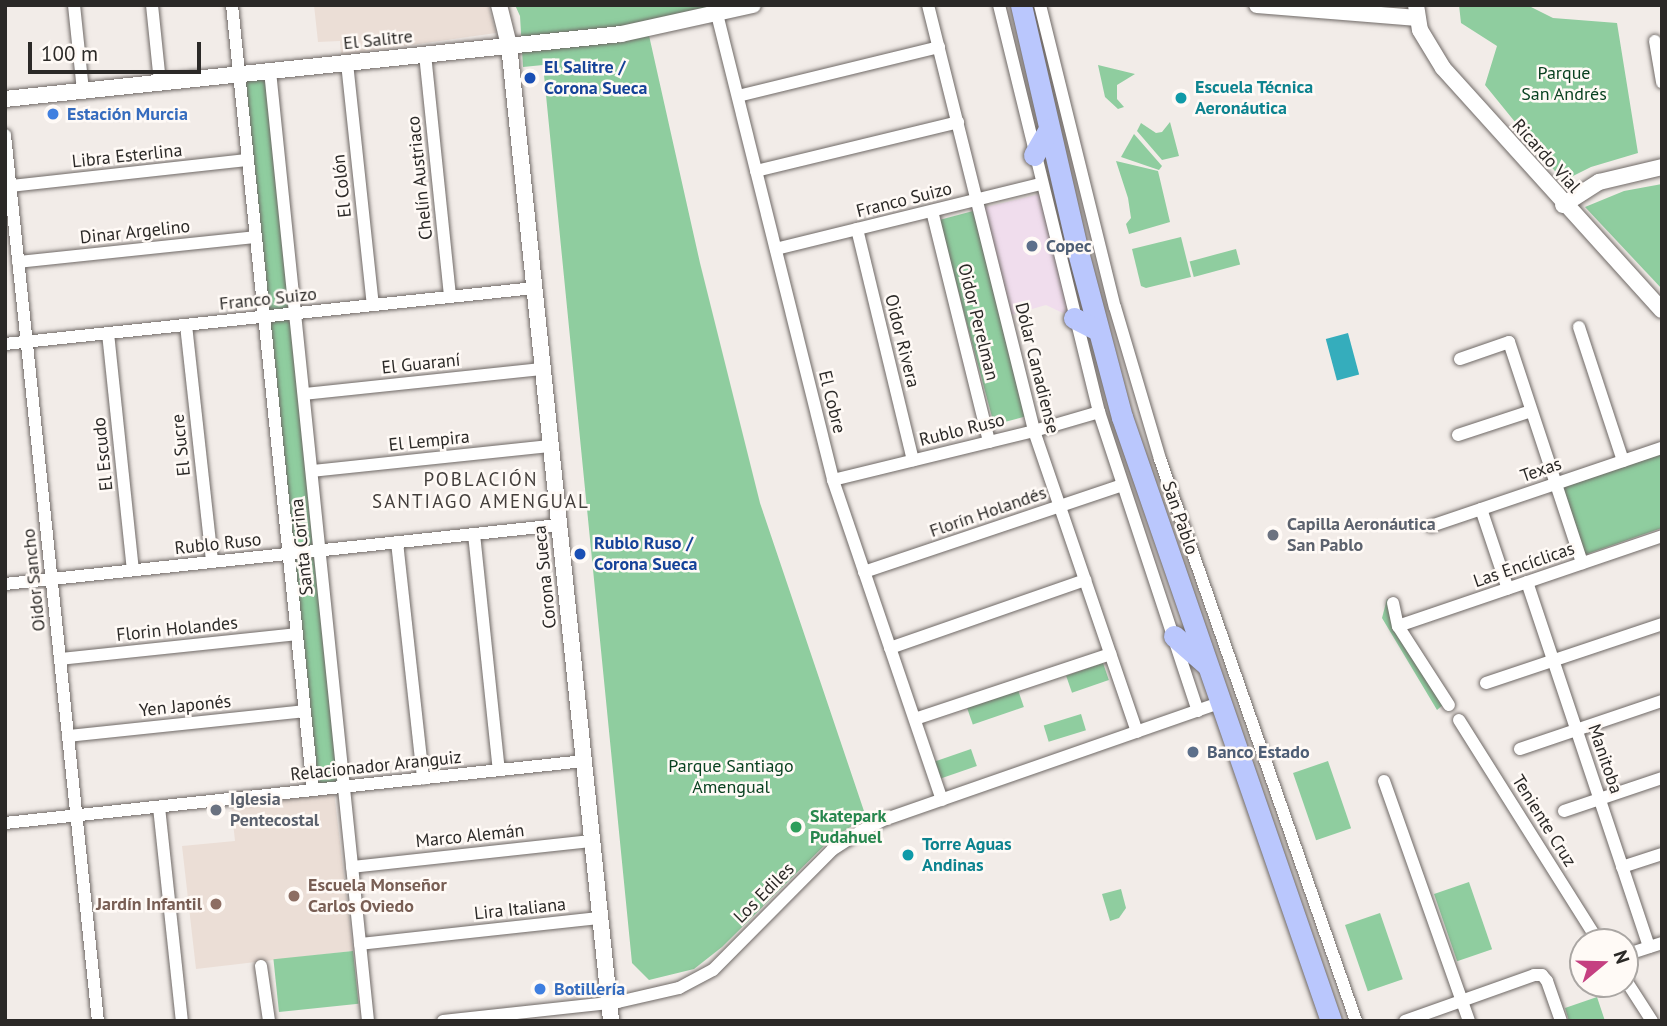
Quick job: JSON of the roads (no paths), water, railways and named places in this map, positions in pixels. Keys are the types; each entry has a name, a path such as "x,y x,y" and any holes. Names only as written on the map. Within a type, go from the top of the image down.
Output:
{"main road":[{"name":"San Pablo","path":"1021,5 1098,330 1139,470 1331,1021"},
{"path":"1034,155 1049,129"},
{"path":"1074,317 1098,330"},
{"path":"1174,636 1207,664"}],"street":[{"path":"74,5 83,90"},
{"path":"152,5 160,82"},
{"name":"Santa Corina","path":"232,5 313,790"},
{"name":"Corona Sueca","path":"499,5 509,45 611,1021"},
{"name":"El Salitre","path":"5,99 637,32 717,10 753,5"},
{"name":"Dólar Canadiense","path":"928,5 1034,431 1137,732"},
{"path":"999,5 1099,412 1198,711"},
{"name":"San Pablo","path":"1041,5 1115,307 1156,448 1356,1021"},
{"path":"1257,5 1417,12"},
{"name":"El Cobre","path":"717,10 833,480 942,800"},
{"name":"Ricardo Vial","path":"1417,12 1424,38 1443,68 1563,205 1662,310"},
{"path":"1655,41 1662,82"},
{"path":"738,96 939,47"},
{"name":"Chelín Austriaco","path":"425,54 450,297"},
{"name":"El Colón","path":"347,63 373,305"},
{"name":"Santa Corina","path":"270,71 368,1021"},
{"path":"757,171 958,122"},
{"name":"Oidor Sancho","path":"5,135 98,1021"},
{"name":"Libra Esterlina","path":"11,186 248,160"},
{"path":"1563,205 1599,182 1662,167"},
{"name":"Franco Suizo","path":"776,249 1041,184"},
{"name":"Oidor Perelman","path":"932,211 989,442"},
{"name":"Oidor Rivera","path":"857,229 913,460"},
{"name":"Dinar Argelino","path":"19,261 256,237"},
{"name":"Franco Suizo","path":"5,344 534,288"},
{"name":"El Sucre","path":"186,325 212,562"},
{"path":"1579,327 1623,461"},
{"name":"El Escudo","path":"108,333 133,570"},
{"path":"1460,359 1509,342 1582,563"},
{"name":"El Guaraní","path":"304,394 542,369"},
{"path":"1458,436 1531,411"},
{"name":"Rublo Ruso","path":"833,480 1034,431 1099,412"},
{"name":"El Lempira","path":"312,471 551,446"},
{"name":"Texas","path":"1431,526 1662,448"},
{"name":"Florín Holandés","path":"864,572 1122,485"},
{"path":"1482,509 1507,589"},
{"name":"Rublo Ruso","path":"5,584 559,525"},
{"path":"474,534 499,771"},
{"name":"Las Encíclicas","path":"1398,626 1662,536"},
{"path":"397,542 423,779"},
{"path":"890,648 1085,580"},
{"name":"Manitoba","path":"1527,582 1622,867 1656,945"},
{"path":"1393,603 1398,626 1449,705"},
{"path":"1486,683 1662,624"},
{"name":"Florin Holandes","path":"60,659 297,634"},
{"path":"915,719 1111,653"},
{"path":"1520,749 1662,701"},
{"name":"Los Ediles","path":"443,1021 494,1018 659,995 713,970 832,850 886,819 1220,703"},
{"name":"Yen Japonés","path":"68,736 305,711"},
{"name":"Teniente Cruz","path":"1459,720 1590,928"},
{"name":"Relacionador Aranguiz","path":"5,823 584,761"},
{"path":"1564,811 1662,778"},
{"path":"1384,781 1469,1021"},
{"path":"159,807 181,1021"},
{"name":"Marco Alemán","path":"352,867 592,841"},
{"path":"1622,867 1662,854"},
{"name":"Lira Italiana","path":"360,944 600,918"},
{"path":"1639,950 1656,945"},
{"path":"261,966 269,1021"},
{"path":"1405,1021 1534,975 1542,975 1561,1021"},
{"path":"1637,998 1652,1021"}],"water":[{"path":"1348,333 1359,375 1337,380 1326,339"}],"place":[{"name":"El Salitre / Corona Sueca","path":"530,78"},
{"name":"Escuela Técnica Aeronáutica","path":"1181,98"},
{"name":"Estación Murcia","path":"53,114"},
{"name":"Copec","path":"1032,246"},
{"name":"Capilla Aeronáutica San Pablo","path":"1273,535"},
{"name":"Rublo Ruso / Corona Sueca","path":"580,554"},
{"name":"Banco Estado","path":"1193,752"},
{"name":"Iglesia Pentecostal","path":"216,810"},
{"name":"Skatepark Pudahuel","path":"796,827"},
{"name":"Torre Aguas Andinas","path":"908,855"},
{"name":"Escuela Monseñor Carlos Oviedo","path":"294,896"},
{"name":"Jardín Infantil","path":"216,904"},
{"name":"Botillería","path":"540,989"}],"district":[{"name":"POBLACIÓN SANTIAGO AMENGUAL","path":"481,491"}],"park label":[{"name":"Parque San Andrés","path":"1564,84"},
{"name":"Parque Santiago Amengual","path":"731,777"}]}
